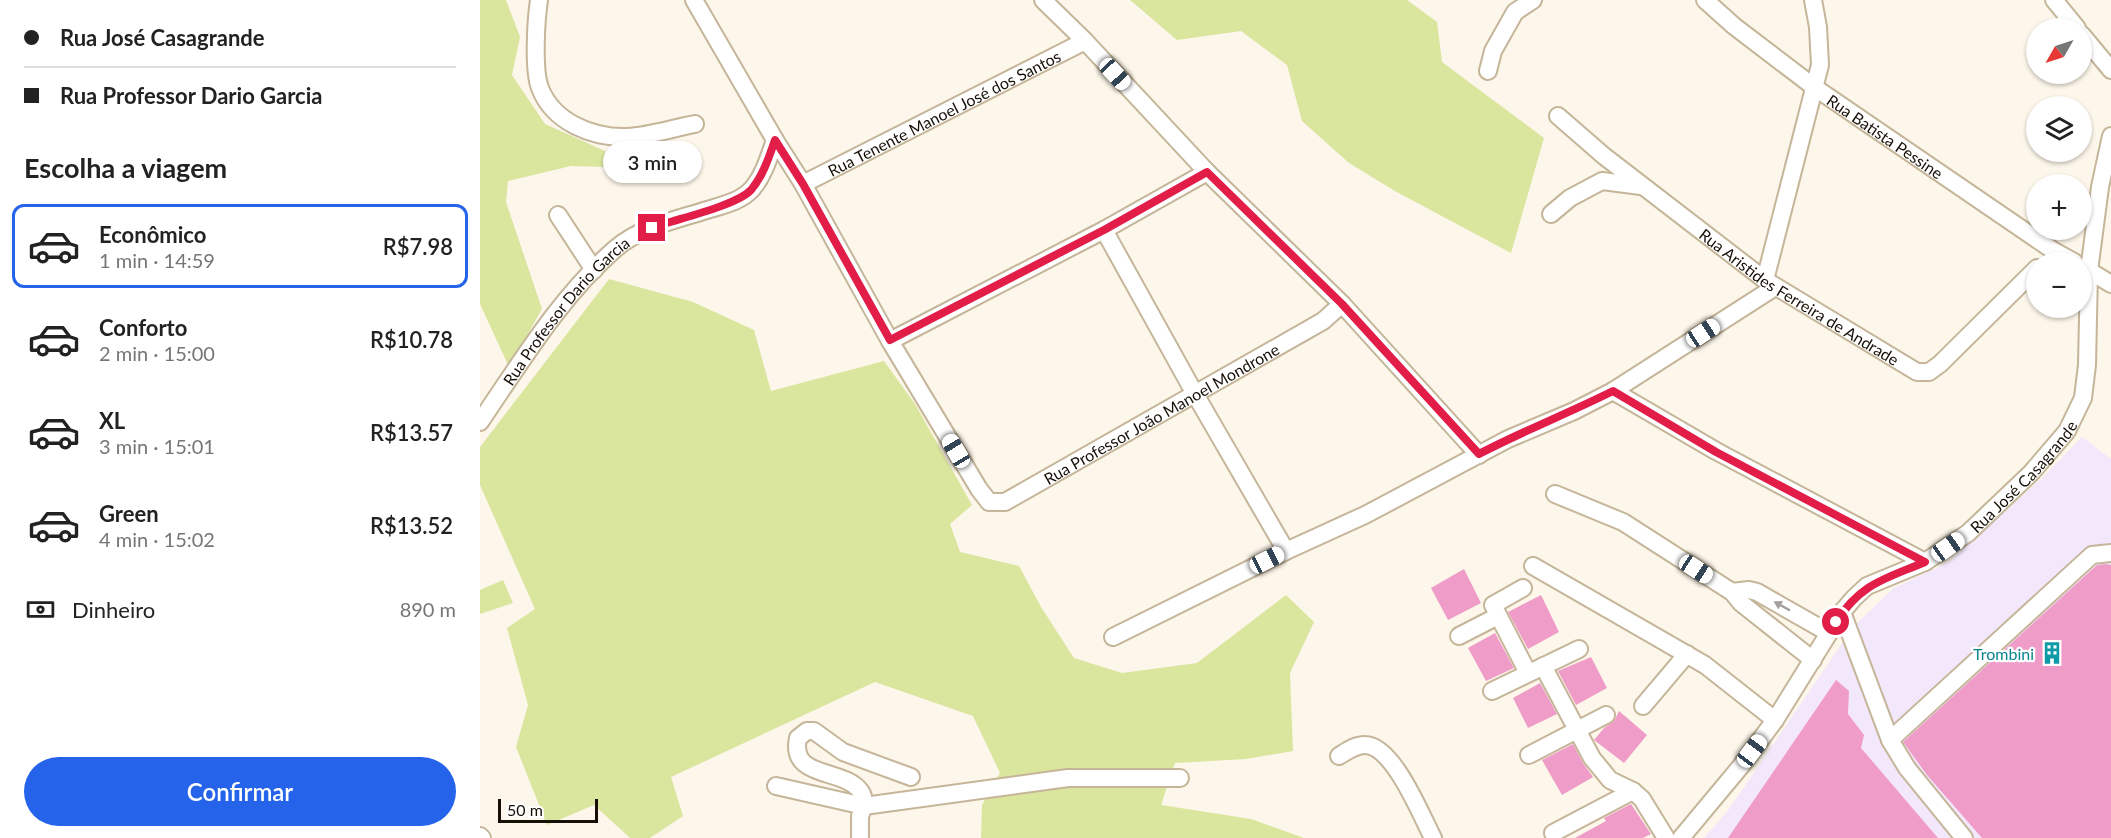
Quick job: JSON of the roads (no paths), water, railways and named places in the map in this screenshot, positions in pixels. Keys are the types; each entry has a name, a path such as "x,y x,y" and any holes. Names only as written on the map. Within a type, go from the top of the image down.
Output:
{"street":[{"path":"539,0 536,63 540,87 552,107 578,129 606,136 629,137 695,124"},
{"path":"694,0 803,184 890,340 1104,230 1207,172"},
{"path":"1043,0 1085,41 1207,172 1342,304 1479,454"},
{"path":"1488,71 1494,51 1515,12 1533,0"},
{"name":"Rua Batista Pessine","path":"1705,0 1734,26 1814,87 2041,252"},
{"path":"1113,637 1286,550 1365,515 1508,439 1574,411 1613,391 1770,284 1820,65 1818,27 1813,0"},
{"path":"2054,0 2069,18"},
{"name":"Rua Tenente Manoel José dos Santos","path":"803,184 1085,41"},
{"path":"2092,47 2111,70"},
{"name":"Rua Aristides Ferreira de Andrade","path":"1558,116 1604,156 1770,284 1917,372 1929,372 1940,364 2026,279"},
{"name":"Rua José Casagrande","path":"2085,252 2111,136"},
{"name":"Rua Professor Dario Garcia","path":"480,422 559,308 616,248 633,236 671,221 740,200 752,189 766,165 775,140"},
{"path":"1551,214 1570,198 1602,181 1642,186"},
{"path":"558,215 594,270"},
{"path":"1104,230 1195,394 1286,550"},
{"name":"Rua Batista Pessine","path":"2092,273 2111,284"},
{"name":"Rua Professor João Manoel Mondrone","path":"890,340 979,489 989,502 1005,502 1323,321 1342,304"},
{"name":"Rua José Casagrande","path":"1681,838 1741,766 1775,720 1842,612 1854,598 1867,586 1925,562 1968,533 2031,473 2067,431 2083,398 2087,365 2085,318"},
{"path":"1613,391 1716,452 1925,562"},
{"path":"1555,494 1623,522 1732,592 1742,603 1812,660"},
{"path":"1890,740 2092,555 2111,553"},
{"path":"1533,566 1705,665 1775,720"},
{"path":"1523,588 1493,605 1528,673"},
{"path":"1732,592 1749,590 1757,592 1829,633"},
{"path":"1842,612 1890,740 1907,768 1964,838"},
{"path":"1459,636 1498,616"},
{"path":"1492,691 1579,649"},
{"path":"1643,706 1687,654"},
{"path":"1544,666 1592,758 1610,780 1633,791 1642,799 1666,838"},
{"path":"1529,755 1606,715"},
{"path":"860,838 860,816 864,806 861,792 833,776 809,768 801,760 797,754 796,745 802,733 814,731 843,752 911,777"},
{"path":"1339,756 1353,747 1366,745 1384,754 1395,768 1433,838"},
{"path":"776,786 864,806 1068,778 1180,778"},
{"path":"1553,833 1633,791"}],"place":[{"name":"Trombini","path":"2052,653"}]}
